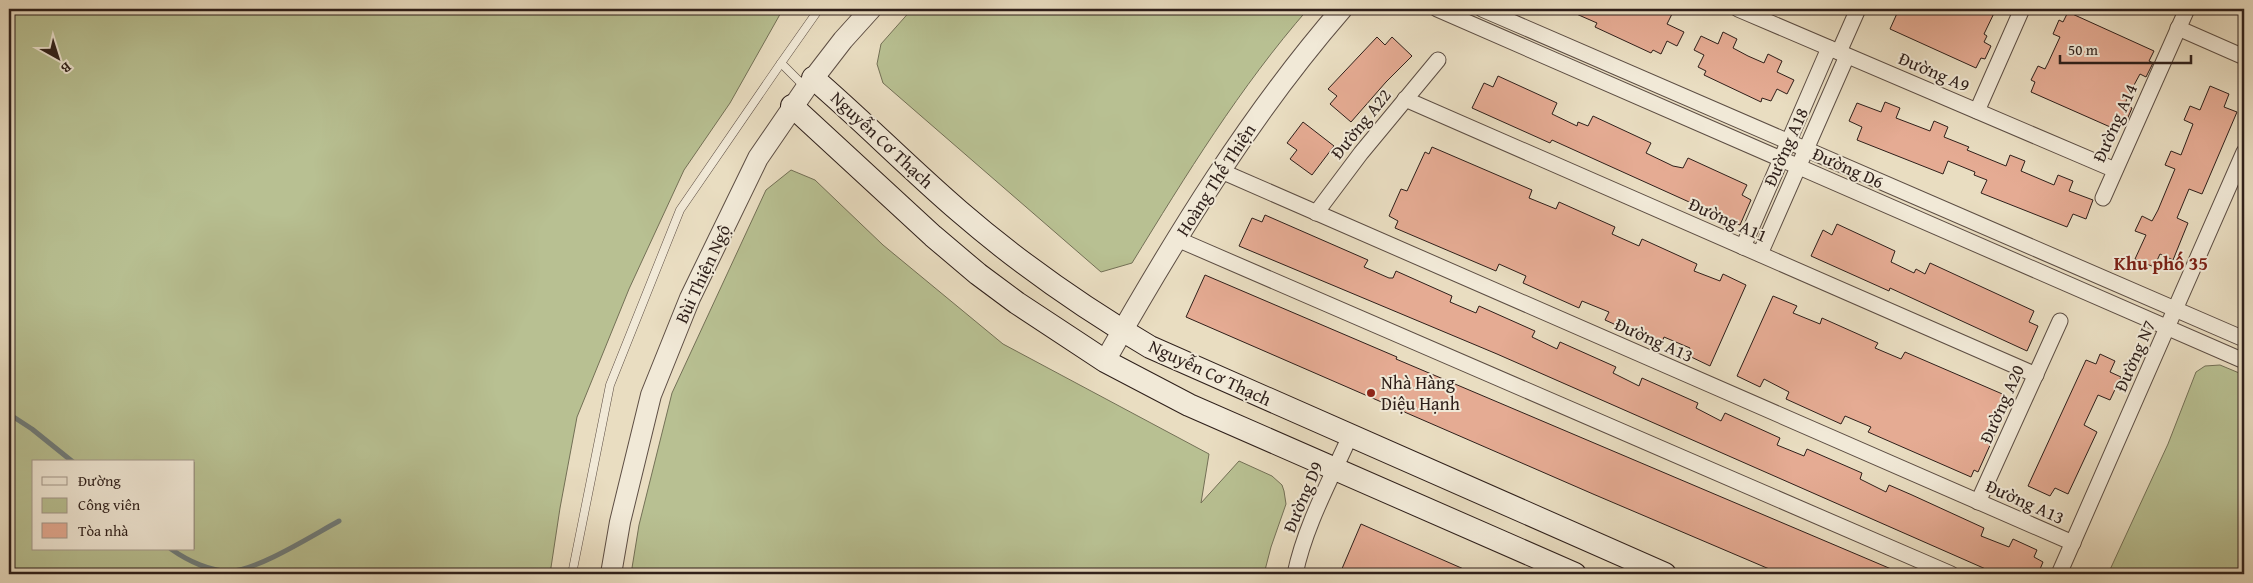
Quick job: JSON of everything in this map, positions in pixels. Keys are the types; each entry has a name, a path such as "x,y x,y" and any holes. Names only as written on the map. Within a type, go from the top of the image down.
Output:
{"main road":[{"name":"Nguyễn Cơ Thạch","path":"810,83 1008,252 1038,275 1122,331 1150,347 1665,574"},
{"name":"Nguyễn Cơ Thạch","path":"792,106 933,236 978,274 1017,303 1105,361 1189,405 1575,574"}],"street":[{"name":"Bùi Thiện Ngộ","path":"611,574 620,522 651,395 690,298 758,158 792,106 843,40 871,9"},
{"name":"Hoàng Thế Thiện","path":"1105,361 1177,239 1221,171 1288,74 1342,9"},
{"name":"Đường D6","path":"1437,9 2244,361"},
{"name":"Đường D6","path":"1482,9 2244,339"},
{"name":"Đường A9","path":"1738,9 2115,170"},
{"name":"Đường A18","path":"1743,246 1788,142 1838,52 1858,9"},
{"path":"1977,111 2022,9"},
{"name":"Đường A14","path":"2103,198 2186,9"},
{"path":"2178,28 2244,57"},
{"name":"Đường A18","path":"1760,254 1806,149 1838,52"},
{"name":"Đường A22","path":"1316,213 1438,60"},
{"name":"Đường A11","path":"1405,99 2036,375"},
{"name":"Đường N7","path":"2059,574 2244,152"},
{"name":"Đường A13","path":"1221,171 2073,543"},
{"path":"1177,239 1951,574"},
{"name":"Đường A20","path":"1978,502 2060,321"},
{"name":"Đường D9","path":"1296,574 1311,524 1350,436"}],"lane":[{"path":"572,574 610,384 676,219 680,210 819,9"},
{"path":"781,63 810,83"}],"green space":[{"path":"9,9 783,9 730,103 684,170 629,289 577,417 550,574 9,574"},
{"path":"912,9 1308,9 1259,69 1237,100 1193,165 1132,263 1101,272 883,83 877,64 881,44"},
{"path":"791,170 815,180 883,245 1003,344 1209,454 1201,503 1239,461 1272,476 1282,485 1286,504 1264,574 631,574 639,525 672,393 766,190"},
{"path":"2220,365 2244,375 2244,574 2108,574 2168,444 2196,372 2205,366"}],"building":[{"path":"1565,9 1665,9 1673,12 1667,24 1684,32 1677,46 1667,41 1661,54 1653,50 1651,53 1595,27 1597,23"},
{"path":"1899,9 1996,9 1984,34 1987,36 1984,42 1991,46 1985,59 1981,58 1976,68 1890,29"},
{"path":"2068,12 2154,51 2149,61 2153,63 2146,77 2140,74 2127,98 2125,105 2132,108 2126,122 2121,120 2117,130 2031,92 2035,82 2031,80 2038,66 2045,69 2060,37 2053,34 2059,20 2063,22"},
{"path":"1723,32 1737,39 1733,48 1748,56 1764,63 1768,54 1782,61 1777,72 1794,80 1787,94 1777,89 1771,101 1762,98 1761,102 1704,75 1706,71 1698,67 1704,55 1694,50 1701,36 1718,44"},
{"path":"1377,37 1385,45 1392,37 1412,56 1351,122 1330,104 1337,96 1328,89"},
{"path":"1498,76 1557,103 1552,114 1577,126 1578,122 1588,126 1593,116 1651,143 1646,153 1673,166 1683,168 1688,158 1747,185 1742,195 1751,200 1740,225 1552,140 1550,143 1472,108 1484,83 1493,87"},
{"path":"2210,86 2229,94 2224,107 2237,112 2202,194 2189,189 2177,218 2188,223 2173,260 2160,254 2154,267 2135,259 2146,235 2135,231 2142,216 2152,221 2158,210 2175,169 2165,165 2171,151 2181,155 2193,124 2184,120 2190,106 2200,110"},
{"path":"1885,102 1900,108 1896,118 1930,131 1934,121 1948,127 1944,137 1969,147 1967,150 2006,166 2010,155 2025,161 2021,171 2054,185 2058,175 2073,181 2069,191 2093,200 2086,219 2073,214 2067,227 1981,193 1987,180 1974,175 1975,172 1948,161 1943,174 1857,140 1862,127 1849,121 1857,103 1881,112"},
{"path":"1303,122 1334,146 1312,175 1290,159 1297,150 1287,143"},
{"path":"1432,147 1532,190 1529,198 1556,209 1559,202 1615,227 1612,234 1639,246 1642,239 1697,264 1694,271 1720,281 1723,274 1746,285 1710,366 1687,355 1690,348 1664,337 1661,345 1605,320 1609,312 1582,301 1579,308 1523,283 1526,276 1499,264 1496,271 1395,228 1398,221 1389,216 1401,189 1407,191 1425,152 1429,154"},
{"path":"1265,215 1368,260 1364,267 1389,278 1393,278 1396,271 1452,296 1450,302 1476,313 1479,306 1535,331 1532,337 1557,349 1560,342 1616,367 1613,373 1639,386 1642,378 1698,403 1696,408 1721,421 1725,413 1780,438 1777,445 1804,456 1807,449 1862,473 1860,479 1886,492 1889,485 1912,495 1984,528 1981,536 2009,547 2013,539 2037,550 2034,557 2043,562 2038,574 1997,574 1497,354 1239,246 1252,218 1262,222"},
{"path":"1837,224 1895,251 1891,262 1914,273 1916,269 1925,274 1930,263 2034,311 2029,322 2038,326 2027,351 1890,288 1889,291 1811,256 1823,230 1832,235"},
{"path":"1205,275 1397,357 1396,359 1903,574 1781,574 1593,494 1186,317"},
{"path":"1773,296 1797,306 1793,313 1820,324 1822,318 1878,343 1875,348 1901,359 1905,352 2007,396 2004,403 2008,405 1978,472 1974,470 1971,477 1868,432 1871,427 1845,416 1841,424 1786,399 1789,392 1764,379 1760,387 1737,376"},
{"path":"2100,354 2115,361 2110,372 2121,377 2110,400 2098,395 2084,425 2097,432 2068,494 2055,488 2050,496 2028,486 2086,360 2096,364"},
{"path":"1361,524 1475,574 1349,574 1341,571"}],"waterway":[{"path":"9,414 32,429 71,460"},
{"path":"173,550 208,568 231,571 256,565 339,521"}],"place":[{"name":"Nhà Hàng Diệu Hạnh","path":"1371,393"}],"district":[{"name":"Khu phố 35","path":"2161,263"}]}
